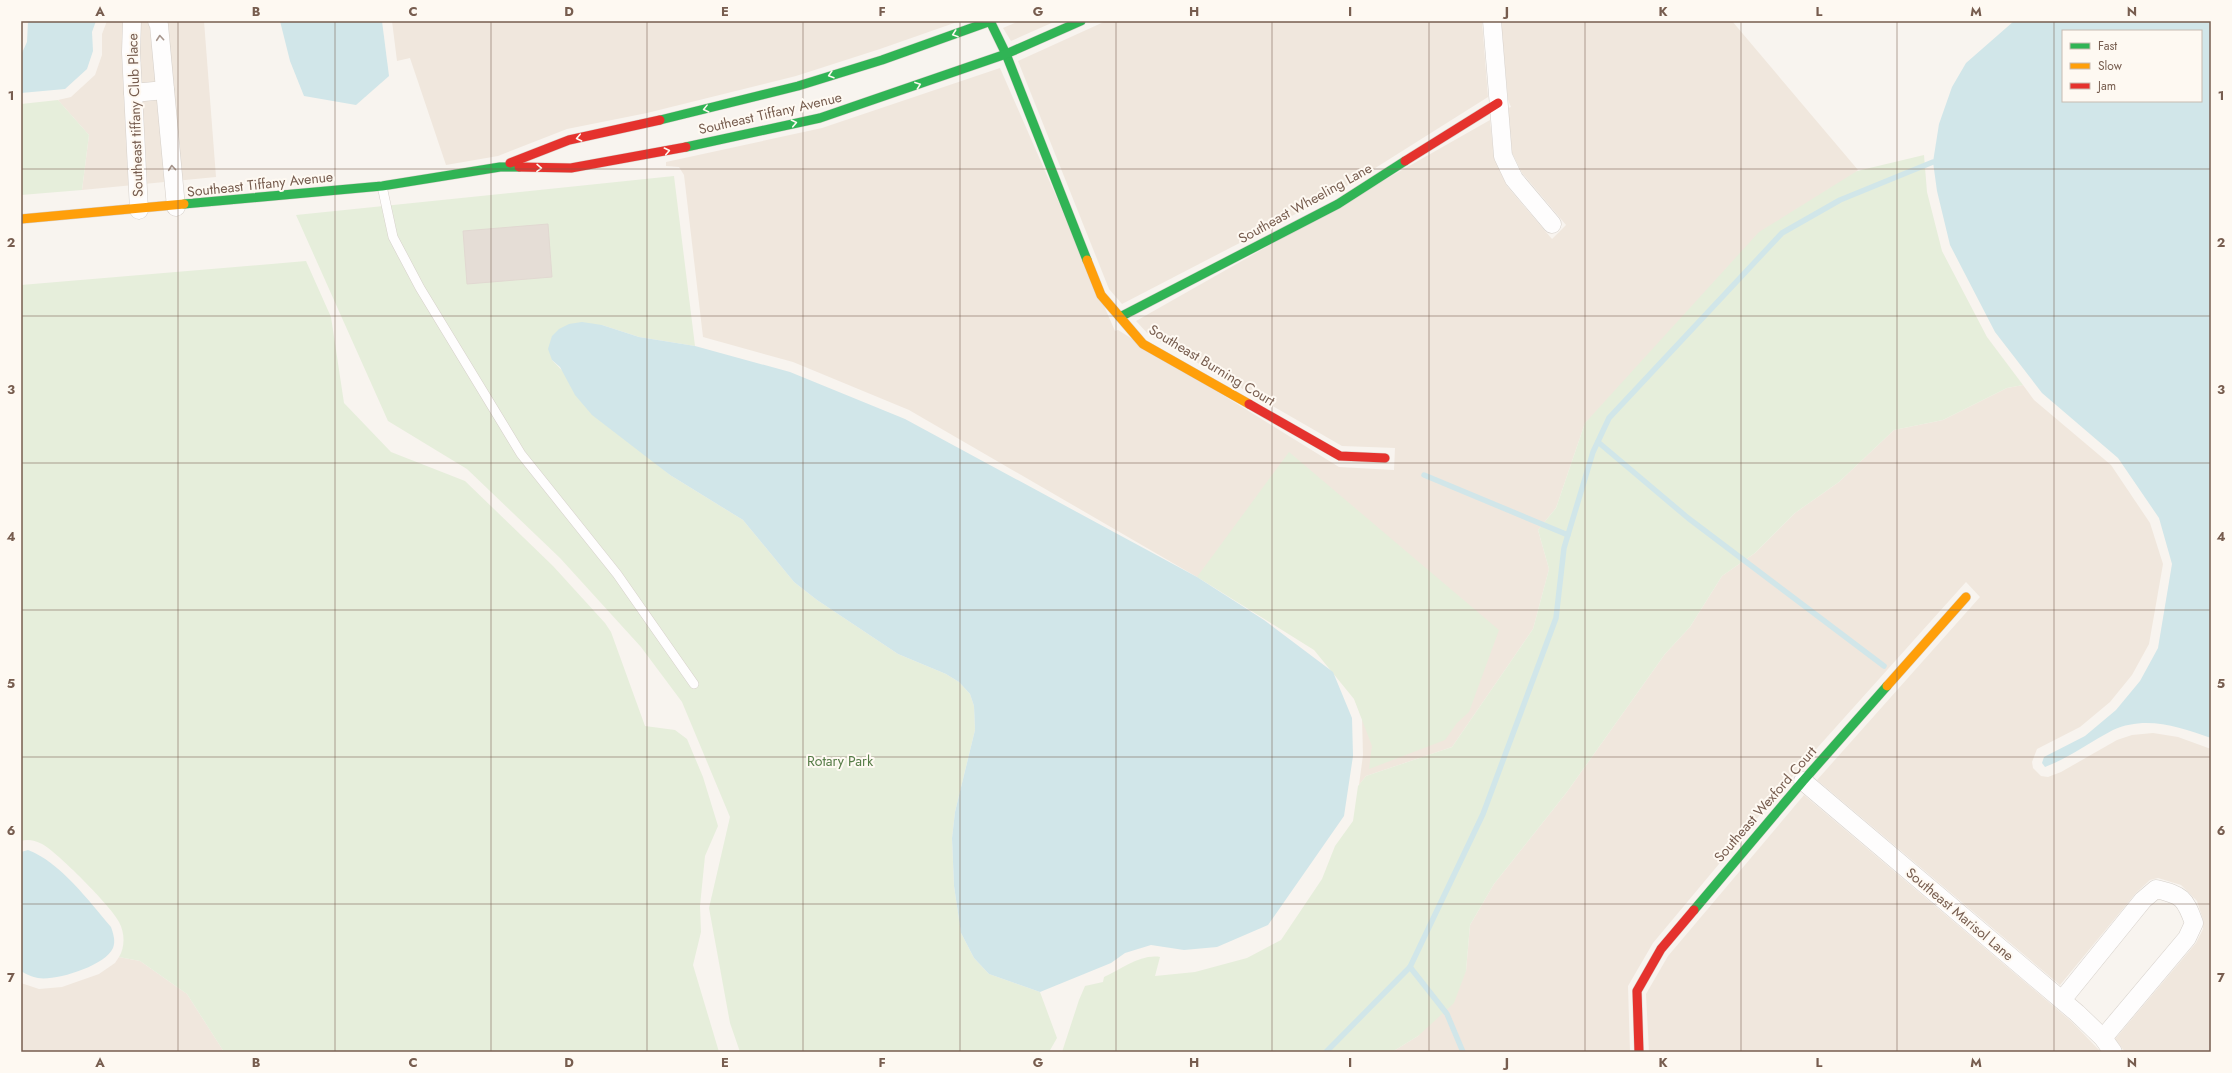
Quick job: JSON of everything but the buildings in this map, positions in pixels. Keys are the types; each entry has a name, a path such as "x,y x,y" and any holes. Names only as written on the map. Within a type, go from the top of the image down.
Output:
{"street":[{"name":"Southeast tiffany Club Place","path":"132,21 131,52 139,210"},
{"name":"Southeast tiffany Club Place","path":"157,21 159,25 176,207"},
{"name":"Southeast Tiffany Avenue","path":"500,167 569,140 649,123 798,86 882,60 990,21"},
{"name":"Southeast Burning Court","path":"990,21 1006,54 1100,295 1143,344 1340,456 1385,458"},
{"name":"Southeast Tiffany Avenue","path":"21,219 176,207 382,186 500,167 571,168 654,154 813,119 898,93 1006,54 1081,21"},
{"path":"1492,21 1503,156 1514,179 1552,224"},
{"path":"133,93 165,90"},
{"name":"Southeast Wheeling Lane","path":"1120,317 1338,204 1498,103"},
{"name":"Southeast Wexford Court","path":"1639,1052 1637,991 1645,973 1661,949 1803,781 1966,597"},
{"name":"Southeast Marisol Lane","path":"1803,781 2062,1000 2108,1045"},
{"path":"2062,1000 2143,900 2156,889 2175,893 2188,905 2194,924 2187,938 2108,1045"}],"lane":[{"path":"382,186 393,237 420,288 521,454 617,574 694,684"}],"shaded area":[{"path":"28,21 96,21 92,32 93,51 87,69 65,89 21,93 21,55 27,42"},
{"path":"107,21 204,21 216,177 82,190 89,135 58,100 71,97 95,75 102,55 102,34"},
{"path":"280,21 382,21 389,76 356,105 304,96 290,61"},
{"path":"392,21 960,21 796,76 647,113 567,129 498,156 446,165 410,58 397,61"},
{"path":"1019,21 1056,21 1011,41 1003,28"},
{"path":"1106,21 1482,21 1488,97 1334,194 1122,304 1109,289 1018,61"},
{"path":"1501,21 1732,21 1858,170 1585,423 1556,508 1538,530 1549,569 1533,629 1452,747 1366,776 1359,785 1363,755 1362,718 1342,668 1269,611 1197,577 909,410 793,362 703,337 684,175 679,167 666,166 666,162 822,128 1000,68 1115,331 1118,330 1339,467 1394,470 1395,448 1342,446 1149,335 1136,321 1490,120 1494,156 1507,186 1552,239 1566,225 1522,173 1512,153 1508,108 1511,107 1508,100"},
{"path":"2014,21 2211,21 2211,738 2162,724 2138,723 2113,730 2071,755 2045,767 2042,763 2044,757 2085,736 2116,710 2140,681 2158,648 2172,564 2159,518 2118,458 2042,393 1995,332 1950,245 1937,191 1933,162 1939,124 1952,87 1966,63"},
{"path":"582,322 602,325 639,337 695,346 790,372 905,419 1197,577 1264,620 1333,672 1352,718 1353,756 1344,816 1268,925 1217,947 1184,950 1151,945 1125,953 1111,963 1040,992 989,974 974,958 961,933 954,886 952,838 955,812 975,730 974,706 970,694 959,682 946,674 898,654 817,600 794,582 743,520 670,475 592,415 575,395 560,367 552,360 548,349 552,336 559,329 569,324"},
{"path":"2023,385 2034,400 2111,465 2150,523 2163,564 2149,644 2132,675 2110,702 2080,727 2037,749 2032,762 2033,768 2041,776 2048,777 2061,772 2117,740 2132,735 2153,733 2178,737 2211,749 2211,1052 2125,1052 2115,1039 2196,943 2203,929 2203,920 2197,901 2181,885 2158,878 2150,880 2136,893 2060,985 1817,780 1980,597 1966,582 1801,766 1653,943 1628,986 1630,1052 1392,1052 1418,1036 1466,971 1470,925 1494,884 1567,792 1665,654 1690,627 1722,576 1755,553 1795,513 1839,482 1894,430 1943,420 2007,388"},
{"path":"1804,795 2072,1022 2101,1052 1649,1052 1646,994 1668,956"},
{"path":"28,850 51,863 63,873 84,894 111,927 114,937 114,945 108,955 100,961 68,975 56,977 38,978 21,971 21,852"},
{"path":"119,957 140,961 187,994 224,1052 21,1052 21,983 39,989 62,987 99,974 115,963"}],"green space":[{"path":"58,100 89,135 82,190 21,195 21,104"},
{"path":"1924,155 1927,192 1942,251 1987,337 2023,385 2007,388 1943,420 1894,430 1839,482 1795,513 1755,553 1722,576 1690,627 1665,654 1567,792 1494,884 1470,925 1466,971 1454,1003 1418,1036 1392,1052 1062,1052 1085,986 1103,982 1104,977 1131,963 1145,958 1160,957 1155,976 1195,972 1247,958 1281,940 1322,879 1335,846 1353,821 1358,786 1366,776 1452,747 1533,629 1549,569 1538,530 1556,508 1585,423 1759,232 1857,171"},
{"name":"Rotary Park","path":"674,176 695,346 639,337 602,325 552,360 634,445 670,475 743,520 794,582 817,600 898,654 946,674 959,682 970,694 974,706 975,730 955,812 952,838 954,886 961,933 974,958 989,974 1040,992 1057,1038 1049,1052 740,1052 730,1023 709,908 730,817 682,702 641,647 560,558 467,469 388,421 296,215"},
{"path":"306,261 331,317 344,403 391,452 465,481 553,566 605,623 611,632 645,726 675,730 687,739 703,777 718,826 705,856 700,906 701,932 693,965 719,1052 224,1052 187,994 140,961 119,957 123,944 121,926 115,915 95,893 49,848 34,841 21,841 21,285"},
{"path":"1289,452 1499,630 1469,712 1457,723 1445,740 1369,769 1372,746 1354,699 1314,650 1197,577"}],"waterway":[{"path":"1326,1052 1410,967 1483,814 1556,618 1564,548 1593,452 1609,418 1782,233 1840,200 1933,162"},
{"path":"1598,442 1688,518 1884,666"},
{"path":"1424,475 1568,535"},
{"path":"1410,967 1447,1014 1463,1052"}],"traffic: fast":[{"path":"990,21 1006,54 1087,260"},
{"path":"660,120 798,86 882,60 991,21"},
{"path":"686,147 820,118 1006,54 1081,21"},
{"path":"1120,317 1338,204 1405,161"},
{"path":"184,204 382,186 500,167 519,167"},
{"path":"1694,910 1803,781 1887,686"}],"traffic: slow":[{"path":"21,219 184,204"},
{"path":"1087,260 1101,295 1143,344 1249,404"},
{"path":"1887,686 1966,597"}],"traffic: jam":[{"path":"1405,161 1498,103"},
{"path":"510,163 569,140 660,120"},
{"path":"519,167 571,168 686,147"},
{"path":"1249,404 1340,456 1385,458"},
{"path":"1639,1052 1637,991 1661,949 1694,910"}]}
